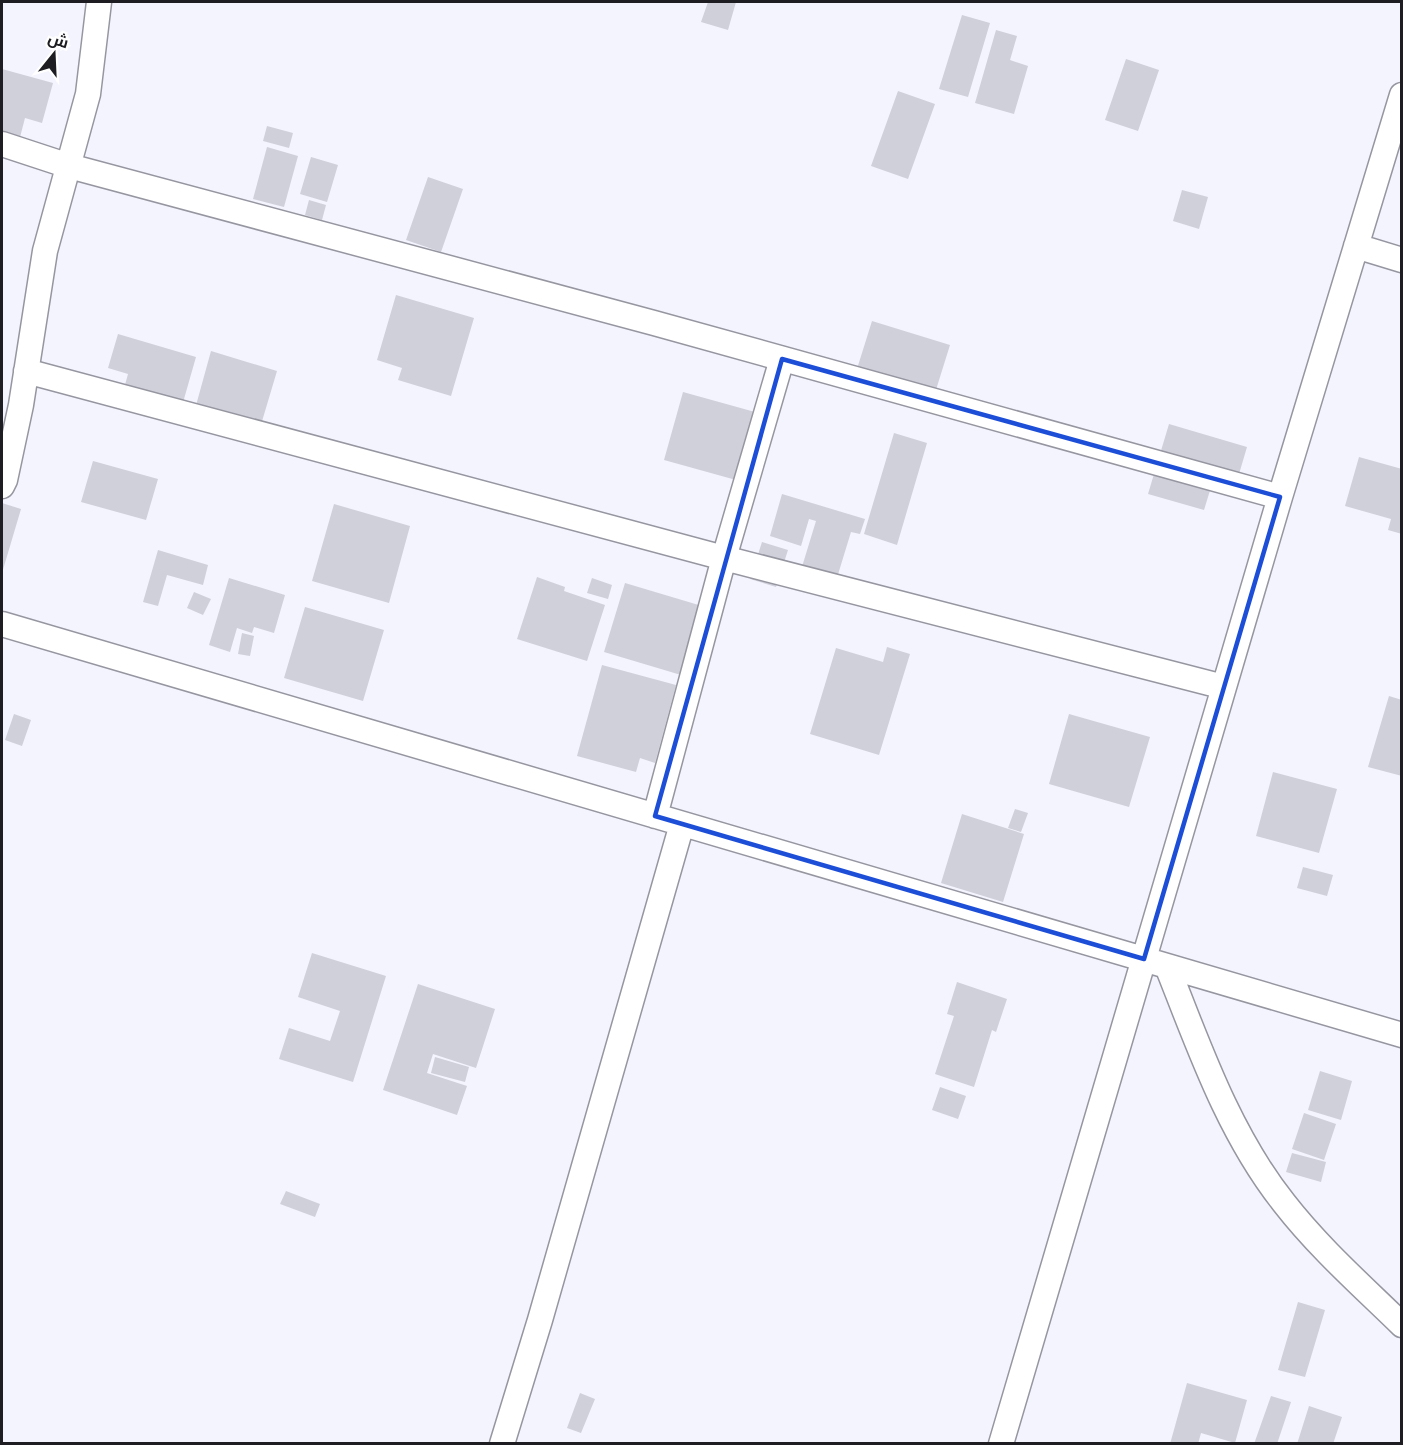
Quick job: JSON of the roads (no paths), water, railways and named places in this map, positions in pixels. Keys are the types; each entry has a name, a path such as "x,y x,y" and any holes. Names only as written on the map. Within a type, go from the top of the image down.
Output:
{"street":[{"path":"2,486 12,448 45,251 88,94 99,2"},
{"path":"1000,1443 1401,95"},
{"path":"2,144 69,166 620,314 1280,497"},
{"path":"1356,246 1401,260"},
{"path":"655,816 724,558 782,360"},
{"path":"26,371 724,558 1224,687"},
{"path":"2,624 1401,1035"},
{"path":"502,1443 540,1320 682,824"},
{"path":"1167,966 1210,1074 1256,1164 1308,1233 1336,1263 1401,1324"}]}
